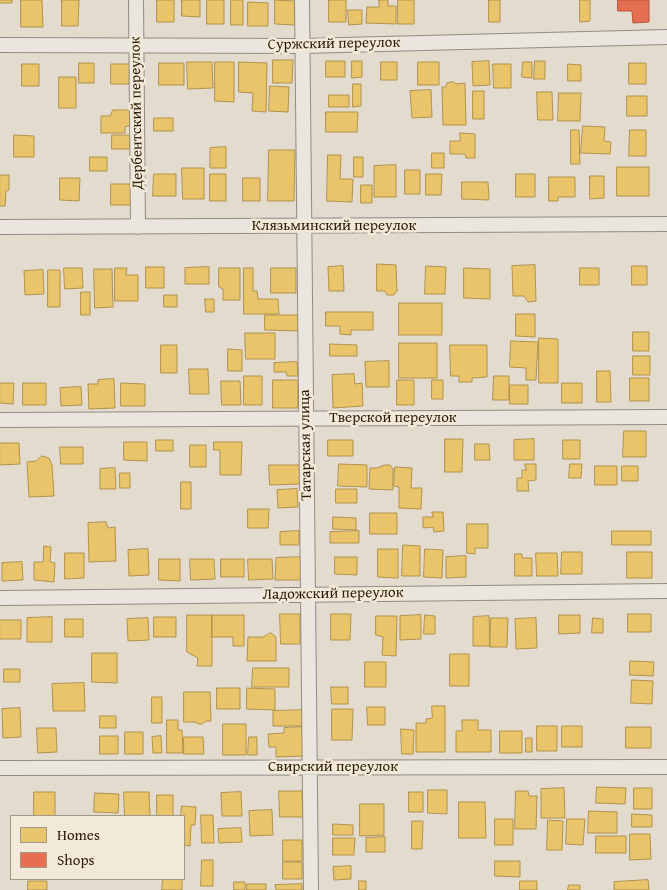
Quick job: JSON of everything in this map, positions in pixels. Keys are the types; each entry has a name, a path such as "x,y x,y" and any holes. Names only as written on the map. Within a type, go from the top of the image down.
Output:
{"street":[{"name":"Дербентский переулок","path":"136,0 138,227"},
{"name":"Татарская улица","path":"302,0 311,890"},
{"name":"Суржский переулок","path":"0,45 302,46 667,37"},
{"name":"Клязьминский переулок","path":"0,227 667,224"},
{"name":"Тверской переулок","path":"0,420 667,417"},
{"name":"Ладожский переулок","path":"0,598 667,591"},
{"name":"Свирский переулок","path":"0,768 667,767"}],"building: Homes":[{"path":"0,0 12,0 12,3 0,3"},
{"path":"21,0 42,0 43,27 21,27"},
{"path":"62,0 79,0 78,26 62,26"},
{"path":"157,0 174,0 174,22 157,22"},
{"path":"182,0 200,0 200,17 182,16"},
{"path":"207,0 224,0 224,24 207,24"},
{"path":"231,0 243,0 243,25 231,25"},
{"path":"275,0 295,1 295,25 275,24"},
{"path":"329,0 346,0 346,22 329,22"},
{"path":"379,0 388,0 388,6 396,6 396,24 366,23 367,7 379,7"},
{"path":"398,0 414,0 414,24 398,24"},
{"path":"489,0 500,0 500,22 489,22"},
{"path":"580,0 590,0 590,21 580,22"},
{"path":"248,2 268,3 268,26 248,26"},
{"path":"348,10 362,10 362,24 349,25"},
{"path":"273,60 293,60 292,83 273,83"},
{"path":"326,61 345,61 345,77 326,77"},
{"path":"352,61 362,61 362,77 352,78"},
{"path":"489,61 490,85 473,86 472,62"},
{"path":"535,61 545,61 545,79 534,79"},
{"path":"187,62 212,62 213,88 188,89"},
{"path":"215,62 234,62 234,102 215,101"},
{"path":"239,62 267,63 266,112 252,111 253,93 239,92"},
{"path":"381,62 397,62 397,80 381,80"},
{"path":"418,62 439,62 439,85 418,85"},
{"path":"523,62 532,62 532,78 522,77"},
{"path":"79,63 94,63 94,83 79,83"},
{"path":"159,63 184,63 184,85 159,85"},
{"path":"629,63 646,63 646,84 629,84"},
{"path":"22,64 39,64 39,86 22,86"},
{"path":"111,64 130,64 129,84 111,84"},
{"path":"493,64 511,64 511,88 494,88"},
{"path":"568,64 581,65 581,81 568,81"},
{"path":"59,77 76,77 76,108 59,108"},
{"path":"454,82 456,84 465,83 466,125 443,125 442,87 446,87 447,83"},
{"path":"353,84 361,84 361,106 353,107"},
{"path":"270,86 289,87 288,112 269,111"},
{"path":"431,90 432,117 412,118 410,91"},
{"path":"473,91 484,91 484,119 473,119"},
{"path":"537,92 552,92 553,120 538,120"},
{"path":"559,93 581,93 580,121 558,121"},
{"path":"329,95 349,95 349,107 329,107"},
{"path":"627,96 647,96 647,116 627,116"},
{"path":"113,110 131,110 131,125 125,127 125,133 101,133 101,116 110,116"},
{"path":"326,112 358,112 357,132 326,132"},
{"path":"154,118 173,118 173,131 154,131"},
{"path":"583,126 605,127 604,141 611,142 610,154 581,153"},
{"path":"571,130 579,130 580,164 571,164"},
{"path":"630,130 646,130 646,156 629,156"},
{"path":"460,133 475,134 475,158 466,158 465,154 450,154 450,141 460,141"},
{"path":"14,135 34,136 34,157 14,157"},
{"path":"112,135 130,135 130,149 112,149"},
{"path":"226,147 226,168 210,168 210,148"},
{"path":"269,150 295,150 294,201 268,201"},
{"path":"432,153 444,153 444,168 432,168"},
{"path":"328,155 341,155 340,179 353,179 352,202 327,201"},
{"path":"90,157 107,157 107,171 90,171"},
{"path":"354,157 363,157 363,177 354,177"},
{"path":"396,165 396,197 374,197 374,166"},
{"path":"617,167 649,167 649,196 617,196"},
{"path":"182,168 204,168 204,199 183,199"},
{"path":"405,170 420,170 420,194 405,194"},
{"path":"154,174 176,174 176,196 153,196"},
{"path":"210,174 226,174 226,201 210,201"},
{"path":"426,174 442,174 441,195 426,195"},
{"path":"516,174 535,174 535,197 516,197"},
{"path":"0,175 9,175 9,190 6,191 5,206 0,206"},
{"path":"590,176 604,176 604,198 590,199"},
{"path":"549,177 575,177 575,197 558,197 558,201 549,201"},
{"path":"60,178 80,178 79,201 60,200"},
{"path":"243,178 260,178 260,201 243,201"},
{"path":"462,182 488,182 489,200 462,199"},
{"path":"111,184 134,184 134,205 111,205"},
{"path":"361,185 372,185 372,203 361,203"},
{"path":"377,264 396,265 397,291 394,295 387,295 385,291 377,291"},
{"path":"535,265 536,301 528,302 524,296 513,296 512,266"},
{"path":"343,266 344,291 329,291 328,267"},
{"path":"426,266 446,267 445,294 425,294"},
{"path":"632,266 647,266 647,285 632,285"},
{"path":"146,267 164,267 164,288 146,288"},
{"path":"209,267 209,284 185,284 185,268"},
{"path":"64,268 82,268 83,288 65,289"},
{"path":"115,268 127,268 126,275 138,275 138,301 115,301"},
{"path":"219,268 240,268 240,300 223,300 223,289 219,287"},
{"path":"244,268 253,268 253,291 257,291 258,299 278,299 279,314 244,314"},
{"path":"271,268 296,268 296,293 271,293"},
{"path":"464,268 490,269 490,299 464,298"},
{"path":"580,268 599,268 599,285 580,285"},
{"path":"94,269 112,269 113,307 95,308"},
{"path":"43,270 44,294 25,295 24,271"},
{"path":"48,270 60,270 60,307 48,307"},
{"path":"81,292 90,292 90,315 81,315"},
{"path":"164,295 177,295 177,307 164,307"},
{"path":"205,299 214,299 214,312 206,312"},
{"path":"399,303 442,303 442,335 399,335"},
{"path":"326,312 373,312 373,330 351,330 351,335 340,334 340,326 326,326"},
{"path":"516,314 535,314 535,337 516,336"},
{"path":"265,315 299,315 298,331 265,330"},
{"path":"633,332 649,332 649,351 633,351"},
{"path":"245,333 275,333 275,359 246,359"},
{"path":"539,338 558,339 558,383 539,383"},
{"path":"511,341 538,342 536,380 526,380 526,368 510,367"},
{"path":"399,343 437,343 437,378 399,378"},
{"path":"330,344 357,345 357,356 330,356"},
{"path":"161,345 177,345 177,373 161,373"},
{"path":"450,345 487,345 487,377 472,378 472,382 459,382 459,376 451,376"},
{"path":"228,349 242,350 242,371 228,371"},
{"path":"633,356 650,356 650,375 633,375"},
{"path":"389,361 389,387 366,387 365,362"},
{"path":"297,362 298,376 287,376 286,372 274,372 274,363"},
{"path":"189,369 208,369 209,394 190,394"},
{"path":"597,371 610,371 611,402 597,402"},
{"path":"354,374 355,384 362,383 363,406 333,408 332,375"},
{"path":"244,376 262,376 262,405 244,405"},
{"path":"494,376 509,376 509,400 493,400"},
{"path":"630,378 649,378 649,401 630,401"},
{"path":"114,379 115,408 89,409 88,384 98,384 98,380"},
{"path":"273,380 298,380 298,408 273,408"},
{"path":"397,380 414,380 414,405 397,405"},
{"path":"432,380 443,380 443,399 432,399"},
{"path":"221,381 240,381 241,405 222,405"},
{"path":"0,383 14,383 13,404 0,403"},
{"path":"23,383 46,383 46,405 23,405"},
{"path":"121,383 145,384 145,406 121,406"},
{"path":"562,383 582,383 582,403 562,403"},
{"path":"510,385 528,385 528,404 510,404"},
{"path":"81,387 82,405 61,406 60,388"},
{"path":"624,431 646,431 646,457 623,457"},
{"path":"445,439 463,439 462,472 445,472"},
{"path":"534,439 534,460 514,460 514,440"},
{"path":"156,440 173,440 173,451 156,451"},
{"path":"328,440 353,440 353,456 328,456"},
{"path":"563,440 580,440 580,459 563,459"},
{"path":"124,442 147,442 147,461 124,460"},
{"path":"214,442 242,442 241,475 220,475 220,450 214,450"},
{"path":"0,443 19,443 20,464 0,465"},
{"path":"475,444 489,444 490,460 475,460"},
{"path":"190,445 206,445 206,467 190,467"},
{"path":"60,447 83,447 83,464 61,464"},
{"path":"42,456 49,458 52,465 54,496 29,497 27,462 36,461"},
{"path":"339,464 367,465 367,487 338,486"},
{"path":"525,464 536,464 536,480 528,481 529,491 517,491 517,478 522,478 522,470 526,470"},
{"path":"570,464 582,464 581,478 569,478"},
{"path":"269,465 300,465 300,484 270,485"},
{"path":"390,465 393,469 393,490 369,489 370,468"},
{"path":"595,466 617,466 617,485 595,485"},
{"path":"622,466 638,466 638,481 622,481"},
{"path":"395,467 412,468 411,488 422,488 421,509 399,508 399,487 394,486"},
{"path":"115,468 116,489 100,489 100,469"},
{"path":"120,473 130,473 130,488 120,488"},
{"path":"181,482 191,482 191,509 181,509"},
{"path":"297,489 298,507 278,508 277,490"},
{"path":"336,489 357,489 357,503 336,503"},
{"path":"248,509 269,509 268,528 248,528"},
{"path":"432,512 443,512 444,531 434,532 433,527 423,528 423,517 433,517"},
{"path":"370,513 397,513 397,534 370,534"},
{"path":"333,517 356,518 356,530 333,529"},
{"path":"106,522 108,528 115,527 116,561 89,562 88,523"},
{"path":"467,524 488,524 488,548 475,548 475,554 467,553"},
{"path":"299,531 299,545 280,545 280,532"},
{"path":"359,531 359,543 330,543 330,532"},
{"path":"612,531 651,531 651,545 612,545"},
{"path":"403,545 420,546 420,576 402,576"},
{"path":"44,546 51,547 50,562 55,563 54,582 34,580 34,562 43,562"},
{"path":"148,549 149,575 129,576 128,550"},
{"path":"378,549 398,549 398,578 378,577"},
{"path":"425,549 443,550 442,578 424,577"},
{"path":"562,552 582,552 582,574 561,574"},
{"path":"627,552 652,552 652,578 627,578"},
{"path":"65,553 84,553 84,578 65,579"},
{"path":"536,553 557,553 558,576 537,576"},
{"path":"515,554 522,554 522,558 532,558 532,576 515,576"},
{"path":"466,556 466,577 446,578 446,557"},
{"path":"303,557 303,580 275,580 276,558"},
{"path":"335,557 357,557 357,575 335,574"},
{"path":"159,559 180,559 180,581 159,580"},
{"path":"190,559 214,559 215,579 191,580"},
{"path":"221,559 244,559 244,577 221,577"},
{"path":"248,559 272,559 273,579 249,580"},
{"path":"22,562 23,580 2,581 2,563"},
{"path":"280,614 300,614 300,644 281,644"},
{"path":"331,614 351,614 350,640 331,640"},
{"path":"628,614 651,614 651,632 628,632"},
{"path":"187,615 212,615 212,666 197,666 198,658 187,652"},
{"path":"212,615 244,615 244,646 233,646 233,637 212,637"},
{"path":"421,615 421,639 400,640 400,616"},
{"path":"425,615 435,616 435,634 424,634"},
{"path":"559,615 580,615 580,633 559,634"},
{"path":"376,616 397,616 396,656 382,655 383,637 376,635"},
{"path":"489,616 490,646 473,646 473,617"},
{"path":"52,617 52,642 27,642 27,618"},
{"path":"154,617 176,617 176,637 154,637"},
{"path":"148,618 149,640 128,641 127,619"},
{"path":"491,618 508,618 507,647 490,647"},
{"path":"536,618 537,648 516,649 515,619"},
{"path":"593,618 603,619 603,633 592,633"},
{"path":"65,619 83,619 83,637 65,637"},
{"path":"0,620 21,620 21,639 0,639"},
{"path":"271,633 276,637 276,661 247,661 248,637 263,637"},
{"path":"92,653 117,653 117,683 92,682"},
{"path":"450,654 469,654 469,686 450,686"},
{"path":"630,661 654,662 653,676 630,675"},
{"path":"365,662 386,662 386,687 365,687"},
{"path":"253,668 289,668 289,687 252,687"},
{"path":"4,669 20,669 20,682 4,682"},
{"path":"632,680 653,681 652,704 631,703"},
{"path":"84,683 85,711 53,711 52,684"},
{"path":"331,687 348,687 348,704 332,704"},
{"path":"217,688 240,688 240,709 217,709"},
{"path":"247,688 275,689 275,710 247,709"},
{"path":"184,692 210,692 211,721 206,721 202,724 184,722"},
{"path":"152,697 162,697 162,723 152,723"},
{"path":"432,706 445,706 445,752 416,752 416,723 426,723 426,719 432,718"},
{"path":"367,707 385,707 385,725 368,725"},
{"path":"20,708 21,737 3,738 2,709"},
{"path":"332,709 353,709 352,740 332,740"},
{"path":"303,710 303,726 273,726 273,711"},
{"path":"100,716 116,716 116,728 100,728"},
{"path":"167,720 178,720 178,730 182,730 183,753 167,753"},
{"path":"462,720 478,720 478,730 491,730 491,752 456,752 456,731 462,731"},
{"path":"223,724 246,724 246,755 223,755"},
{"path":"537,726 557,726 557,751 537,751"},
{"path":"562,726 582,726 582,747 562,747"},
{"path":"302,727 304,756 276,757 276,747 269,747 268,734 284,733 284,728"},
{"path":"626,727 651,727 651,748 626,748"},
{"path":"37,728 56,728 57,752 38,753"},
{"path":"401,729 414,730 413,754 402,754"},
{"path":"500,731 522,731 522,753 500,753"},
{"path":"125,732 143,732 143,754 125,754"},
{"path":"100,736 118,736 118,754 100,754"},
{"path":"161,736 162,753 153,753 152,737"},
{"path":"184,737 203,737 204,754 184,754"},
{"path":"249,737 257,737 257,755 248,755"},
{"path":"526,738 532,738 532,752 526,752"},
{"path":"597,787 626,788 625,804 596,803"},
{"path":"564,788 565,818 541,818 541,789"},
{"path":"634,788 652,788 652,809 634,809"},
{"path":"428,790 447,790 447,814 428,813"},
{"path":"279,791 302,791 303,817 280,817"},
{"path":"516,791 528,791 529,796 537,796 536,829 515,829"},
{"path":"34,792 55,792 55,815 34,815"},
{"path":"124,792 149,792 150,815 125,815"},
{"path":"241,792 242,816 222,816 221,793"},
{"path":"409,792 423,792 423,812 409,812"},
{"path":"95,793 119,794 118,813 94,812"},
{"path":"157,795 173,795 173,815 157,815"},
{"path":"459,802 485,802 486,838 459,838"},
{"path":"360,804 384,804 384,835 360,836"},
{"path":"182,806 196,807 195,825 191,825 190,846 185,845 185,815 181,815"},
{"path":"272,810 273,835 250,836 249,811"},
{"path":"589,811 617,812 617,833 588,833"},
{"path":"632,814 652,815 652,827 632,827"},
{"path":"201,815 213,815 214,843 202,843"},
{"path":"495,819 513,819 513,845 495,845"},
{"path":"567,819 585,819 583,845 566,844"},
{"path":"548,820 563,821 562,850 547,850"},
{"path":"412,821 423,821 422,849 412,849"},
{"path":"333,824 353,825 353,835 333,835"},
{"path":"241,828 242,842 219,843 218,829"},
{"path":"630,834 650,834 651,859 630,860"},
{"path":"596,836 626,836 626,853 596,853"},
{"path":"385,837 385,852 366,852 366,838"},
{"path":"333,838 355,838 354,855 333,855"},
{"path":"283,840 302,840 302,861 283,861"},
{"path":"202,860 213,860 213,886 201,886"},
{"path":"495,861 520,861 520,877 495,876"},
{"path":"283,862 302,862 302,879 283,879"},
{"path":"351,866 351,879 334,880 333,867"},
{"path":"163,880 182,880 182,890 162,890"},
{"path":"648,880 649,890 614,890 614,882"},
{"path":"28,881 47,881 47,890 28,890"},
{"path":"359,881 366,881 366,890 359,890"},
{"path":"520,881 537,881 537,890 520,890"},
{"path":"234,882 245,882 245,890 234,890"},
{"path":"247,884 266,884 266,890 247,890"},
{"path":"302,884 302,890 276,890 275,885"},
{"path":"569,885 580,885 580,890 568,890"}],"building: Shops":[{"path":"618,0 649,0 649,22 633,23 632,11 618,11"}]}
